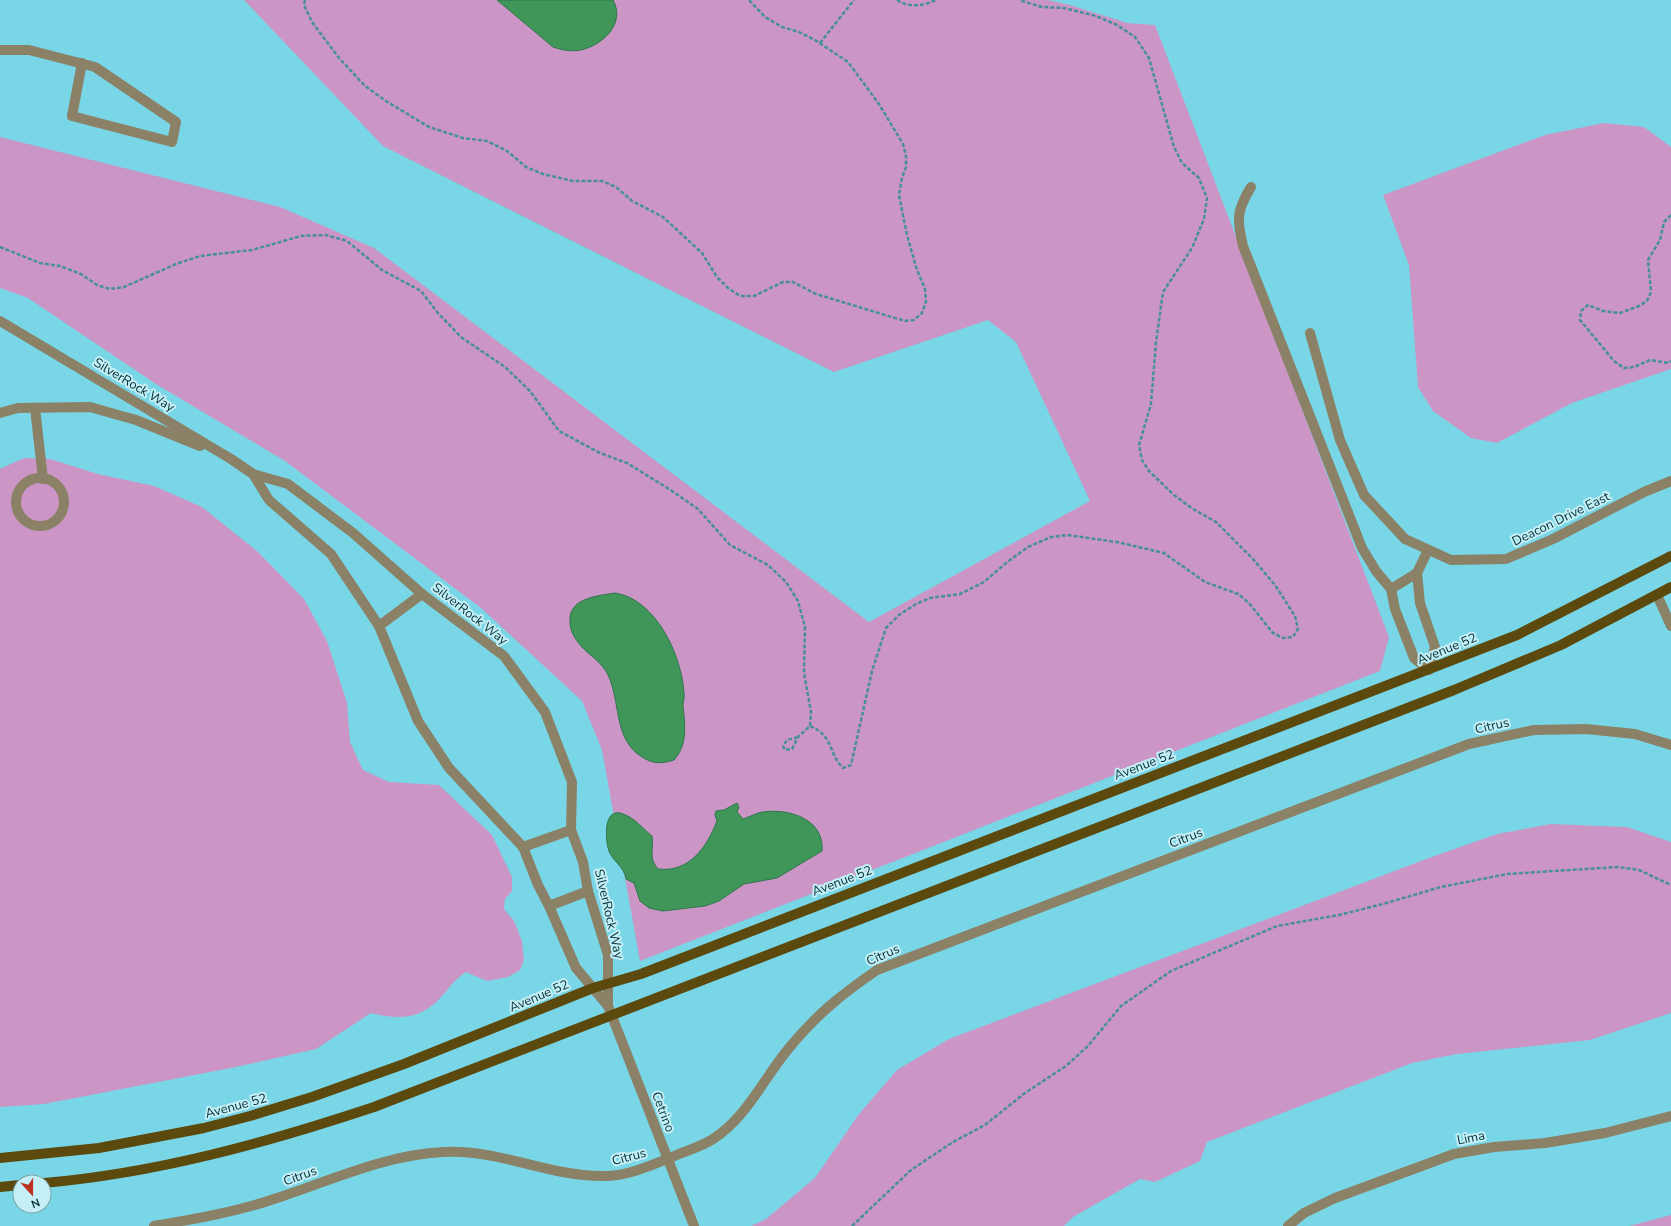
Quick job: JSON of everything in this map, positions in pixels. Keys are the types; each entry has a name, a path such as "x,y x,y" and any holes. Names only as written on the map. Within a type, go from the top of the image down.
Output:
{"main road":[{"name":"Avenue 52","path":"0,1158 40,1155 115,1145 204,1128 312,1097 404,1064 593,988 641,974 1517,635 1671,556"},
{"path":"52,1182 148,1169 240,1149 374,1107 1454,690 1561,645 1671,587"},
{"path":"0,1187 12,1186"}],"street":[{"path":"0,50 29,50 82,63 95,67 176,122 172,142 72,116 82,63"},
{"path":"1251,188 1242,201 1238,224 1243,246 1362,548 1376,571 1391,589 1395,609 1414,658 1429,670 1435,647 1420,603 1417,573 1428,550"},
{"name":"SilverRock Way","path":"0,320 231,459 253,474 288,484 352,533 422,594 504,656 545,712 572,782 571,830 583,862 588,891 608,955 608,1006"},
{"name":"Deacon Drive East","path":"1310,333 1340,440 1364,495 1405,539 1451,560 1506,560 1552,539 1644,492 1671,481"},
{"path":"0,413 18,408 90,407 136,420 231,459"},
{"path":"35,408 43,478"},
{"name":"SilverRock Way","path":"253,474 269,500 331,554 379,626 422,726 449,768 524,847 538,885 550,906 576,968 608,1006"},
{"path":"43,478 57,485 64,499 63,507 56,520 41,526 26,522 20,516 16,501 18,494 28,482 43,478"},
{"path":"1391,589 1417,573"},
{"path":"379,626 422,594"},
{"path":"1657,595 1671,626"},
{"name":"Citrus","path":"154,1226 194,1219 272,1200 396,1158 444,1152 485,1153 570,1173 602,1176 632,1172 713,1139 736,1120 788,1049 817,1017 842,993 877,970 1470,744 1534,730 1586,729 1635,734 1671,745"},
{"path":"524,847 571,830"},
{"path":"550,906 588,891"},
{"name":"Cetrino","path":"608,1006 694,1226"},
{"name":"Lima","path":"1288,1226 1304,1213 1335,1198 1454,1154 1494,1147 1545,1143 1605,1133 1671,1116"}],"path":[{"path":"305,0 304,5 312,22 339,58 365,86 386,101 429,127 464,138 487,142 506,151 526,167 543,174 573,181 602,181 616,187 632,201 662,217 702,253 717,277 728,288 740,296 754,296 783,282 794,282 816,294 845,304 905,322 914,320 922,313 926,302 925,289 916,267 907,235 899,195 902,178 906,167 906,156 902,144 879,104 848,62 820,43 799,32 782,27 764,17 749,0"},
{"path":"820,43 854,0"},
{"path":"898,0 902,3 918,6 936,0"},
{"path":"810,726 820,731 828,739 839,763 843,768 851,765 872,671 886,628 899,615 916,604 930,598 960,594 984,582 1028,547 1051,537 1067,535 1117,542 1164,554 1205,582 1238,594 1249,603 1273,633 1282,638 1293,637 1298,629 1295,616 1279,591 1253,559 1216,522 1193,509 1174,495 1149,471 1142,460 1139,445 1151,404 1156,342 1163,292 1192,248 1204,219 1207,198 1199,178 1182,163 1174,148 1149,58 1135,37 1117,25 1096,16 1064,8 1042,7 1020,0"},
{"path":"1671,215 1664,222 1660,240 1648,260 1651,292 1647,301 1639,306 1620,313 1603,311 1588,305 1581,311 1580,320 1614,361 1624,368 1634,367 1650,360 1669,363 1671,361"},
{"path":"0,247 40,263 67,269 81,274 97,285 110,289 124,288 176,264 200,256 252,250 300,236 326,235 347,241 382,270 421,291 437,312 461,337 505,367 530,391 560,431 600,453 627,463 669,489 698,509 730,545 768,565 786,582 798,601 805,627 804,673 811,712 810,726 798,736 787,740 783,746 786,750 792,749 798,736"},
{"path":"852,1226 911,1170 953,1142 985,1125 1026,1093 1066,1066 1088,1046 1121,1006 1171,972 1277,926 1339,915 1441,887 1507,874 1618,867 1639,870 1671,886"}],"shaded area":[{"path":"244,0 1048,0 1070,5 1127,23 1155,25 1389,637 1380,671 640,961 602,750 582,701 481,608 285,461 156,384 28,298 0,288 0,137 280,207 374,248 869,622 1090,501 1016,342 988,320 834,372 383,146"},
{"path":"497,0 613,0 617,17 610,32 604,38 589,47 574,51 553,47"},
{"path":"1604,123 1644,127 1671,147 1671,369 1572,403 1497,443 1471,438 1433,411 1418,387 1409,265 1383,195 1545,135"},
{"path":"24,458 50,459 98,474 154,486 202,507 257,551 304,599 327,641 347,703 350,742 363,770 389,782 439,785 492,835 512,877 512,891 505,899 504,909 514,921 522,941 524,960 520,970 508,977 487,981 466,972 426,1010 418,1014 401,1017 391,1017 371,1013 316,1049 236,1067 44,1104 0,1107 0,469"},
{"path":"615,593 630,598 643,606 654,618 664,631 678,663 684,694 684,741 682,748 674,760 661,763 650,761 642,757 633,749 626,740 622,730 615,697 608,675 599,663 581,646 572,632 570,625 571,614 579,603 592,597"},
{"path":"737,803 739,807 737,812 743,819 761,812 773,811 794,814 804,818 818,831 822,851 777,878 744,884 719,901 705,906 663,911 649,908 640,901 634,883 626,879 621,867 609,851 606,832 609,819 612,815 616,813 627,816 652,836 652,857 655,865 658,869 669,869 679,867 688,862 702,849 717,821 715,815 716,811 724,810"},
{"path":"1551,824 1627,827 1671,842 1671,1013 1590,1040 1457,1054 1412,1063 1207,1142 1200,1161 1155,1182 1140,1179 1073,1217 1064,1226 751,1226 766,1219 815,1178 859,1114 897,1070 949,1039 1429,858 1497,834"},
{"path":"1671,1215 1671,1226 1629,1226"}]}
